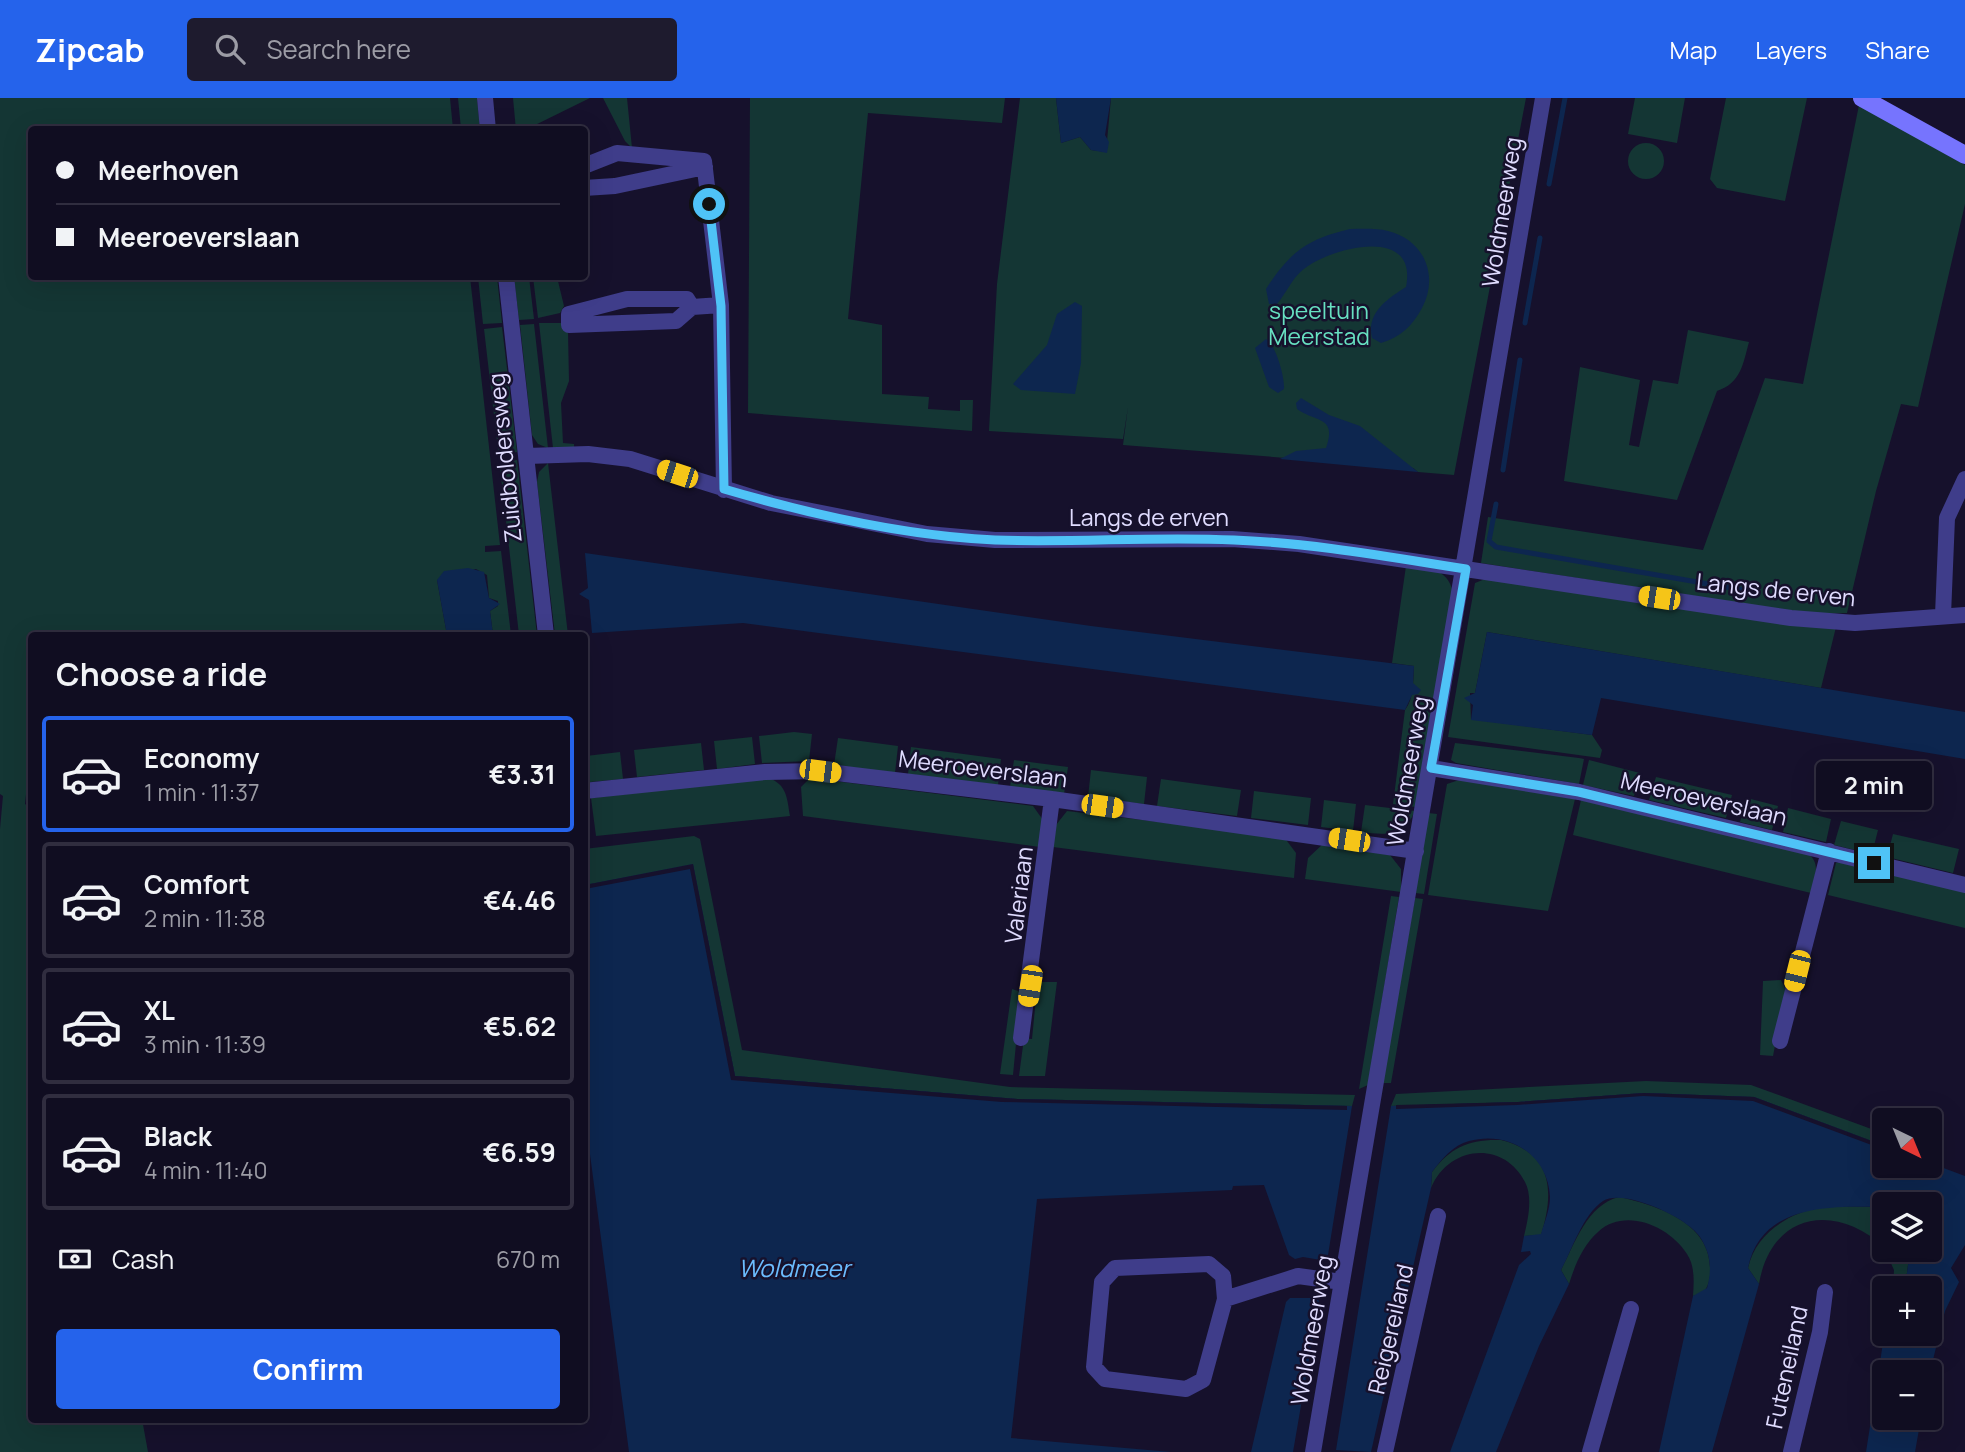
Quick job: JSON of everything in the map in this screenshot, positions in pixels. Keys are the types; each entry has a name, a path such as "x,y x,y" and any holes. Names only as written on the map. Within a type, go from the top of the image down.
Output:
{"main road":[{"path":"1863,98 1965,155"}],"street":[{"path":"485,98 488,126"},
{"name":"Woldmeerweg","path":"1313,1452 1466,569 1544,98"},
{"path":"588,164 617,153 704,161 721,306 724,489"},
{"path":"588,188 615,186 705,167"},
{"name":"Zuidboldersweg","path":"506,280 546,632"},
{"path":"692,307 688,299 627,299 569,314 569,325 676,321 692,307 721,306"},
{"name":"Langs de erven","path":"527,456 588,454 630,459 771,503 927,534 995,540 1272,542 1791,618 1855,623 1965,615"},
{"path":"1943,615 1947,519 1965,479"},
{"name":"Meeroeverslaan","path":"1431,768 1579,792 1965,884"},
{"name":"Meeroeverslaan","path":"588,791 765,772 810,770 1052,799 1416,850"},
{"name":"Valeriaan","path":"1021,1038 1052,799"},
{"path":"1780,1041 1829,852"},
{"name":"Reigereiland","path":"1385,1452 1438,1216"},
{"path":"1209,1264 1223,1276 1225,1298 1203,1380 1186,1389 1105,1379 1094,1367 1102,1282 1115,1268 1209,1264"},
{"path":"1225,1298 1298,1276 1342,1282"},
{"name":"Futeneiland","path":"1791,1452 1820,1332 1825,1292"},
{"path":"1590,1452 1632,1309"}],"green space":[{"path":"0,98 450,98 453,126 28,126 28,280 470,280 500,545 485,546 485,552 501,551 511,632 493,632 490,611 498,606 498,601 489,598 487,575 476,569 437,580 446,632 28,632 28,784 25,804 28,806 28,1423 143,1423 148,1452 0,1452 0,829 3,796 0,794"},
{"path":"458,98 477,98 480,126 461,126"},
{"path":"513,98 590,98 533,126 516,126"},
{"path":"603,98 627,98 632,148 625,141"},
{"path":"750,98 1005,98 1002,123 868,113 848,319 882,325 882,394 929,397 928,409 960,411 960,400 973,400 972,431 748,413"},
{"name":"speeltuin Meerstad","path":"1020,98 1056,98 1061,143 1080,137 1091,150 1106,152 1111,98 1526,98 1454,475 1418,472 1413,468 1123,445 1128,407 1123,439 989,431 997,284"},
{"path":"1635,98 1685,98 1677,143 1628,134"},
{"path":"1726,98 1807,98 1785,201 1717,188 1710,179"},
{"path":"1859,105 1965,165 1965,204 1918,407 1901,404 1876,491 1847,613 1810,614 1481,563 1488,517 1703,550 1765,378 1803,384"},
{"path":"1646,143 1659,148 1664,161 1659,174 1646,179 1633,174 1628,161 1633,148"},
{"path":"478,280 497,280 502,323 483,324"},
{"path":"514,280 529,280 534,319 519,320"},
{"path":"533,280 558,280 564,306 560,313 538,318"},
{"path":"539,323 563,323 568,332 569,381 561,403 563,443 574,444 574,448 553,448"},
{"path":"534,324 548,448 538,444 532,435 520,325"},
{"path":"502,327 517,452 502,454 498,450 484,329"},
{"path":"1688,330 1749,342 1743,365 1736,378 1717,391 1677,500 1564,481 1580,367 1640,380 1629,445 1639,447 1653,380 1678,384"},
{"path":"517,460 537,632 519,632 500,468 503,462"},
{"path":"548,463 568,632 555,632 537,482 539,472"},
{"path":"1406,566 1436,571 1446,578 1453,592 1416,807 1393,804 1405,710 1412,695 1414,666 1392,663"},
{"path":"1485,579 1836,627 1821,688 1487,632 1475,693 1470,693 1471,719 1592,735 1602,750 1600,758 1448,737 1475,583"},
{"path":"794,732 812,734 809,761 762,763 759,736"},
{"path":"752,737 755,764 717,769 714,741"},
{"path":"838,738 898,746 895,773 834,765"},
{"path":"701,743 704,770 637,777 634,750"},
{"path":"1455,743 1584,759 1579,784 1456,763 1451,760"},
{"path":"911,747 1001,759 998,785 908,774"},
{"path":"620,752 623,779 590,782 588,756"},
{"path":"1014,760 1068,767 1064,794 1010,787"},
{"path":"1589,760 1640,773 1634,796 1583,785"},
{"path":"1091,770 1147,777 1144,804 1088,797"},
{"path":"1656,777 1732,795 1726,818 1649,800"},
{"path":"768,778 783,788 790,816 596,836 591,798"},
{"path":"810,778 1033,806 1043,820 1040,847 803,816 801,787"},
{"path":"1161,779 1241,790 1237,816 1157,806"},
{"path":"1462,779 1575,799 1548,911 1428,895 1447,784"},
{"path":"1254,791 1311,798 1308,825 1251,818"},
{"path":"1747,798 1778,806 1772,830 1740,822"},
{"path":"1324,800 1356,804 1353,831 1321,827"},
{"path":"1581,800 1810,855 1816,868 1811,893 1573,835"},
{"path":"1365,805 1415,811 1400,830 1386,834 1361,832"},
{"path":"1788,808 1831,819 1826,842 1783,832"},
{"path":"1067,811 1284,837 1296,853 1294,878 1053,847 1056,825"},
{"path":"1428,813 1437,814 1424,894 1415,893"},
{"path":"1841,821 1878,830 1872,854 1834,845"},
{"path":"1893,834 1959,849 1953,873 1887,857"},
{"path":"694,836 700,839 742,1050 1010,1087 1355,1095 1352,1106 1017,1099 735,1076 693,865 588,884 588,849"},
{"path":"1324,843 1390,855 1401,869 1401,892 1305,879 1308,858"},
{"path":"1836,863 1965,892 1965,928 1828,895"},
{"path":"1391,896 1399,897 1368,1085 1359,1089"},
{"path":"1415,898 1423,899 1391,1083 1382,1083"},
{"path":"1781,980 1786,990 1773,1056 1760,1055 1763,981"},
{"path":"1041,982 1057,982 1045,1076 1019,1076 1024,1038 1032,1039 1037,988"},
{"path":"1012,989 1021,992 1013,1075 1000,1074"},
{"path":"1646,1081 1751,1085 1872,1129 1872,1141 1754,1097 1644,1093 1518,1102 1391,1106 1396,1094"},
{"path":"1501,1140 1531,1154 1540,1164 1548,1189 1548,1203 1541,1235 1524,1236 1529,1195 1525,1182 1515,1168 1503,1159 1490,1154 1462,1156 1439,1174 1431,1188 1432,1172 1446,1156 1470,1143"},
{"path":"1619,1197 1649,1205 1678,1218 1701,1238 1707,1251 1710,1270 1708,1284 1703,1293 1693,1296 1691,1264 1679,1244 1658,1228 1633,1221 1621,1221 1598,1232 1580,1256 1569,1284 1561,1270 1583,1226 1598,1208"},
{"path":"1823,1206 1872,1207 1872,1238 1846,1224 1827,1220 1808,1222 1791,1229 1777,1242 1766,1260 1759,1284 1748,1268 1758,1244 1776,1226"},
{"path":"1890,1262 1908,1262 1907,1276 1894,1276"}],"water":[{"path":"1056,98 1111,98 1105,135 1109,142 1107,153 1091,150 1080,137 1061,143"},
{"path":"1350,229 1379,229 1401,236 1420,251 1425,261 1429,284 1422,308 1410,325 1388,341 1381,343 1372,338 1372,321 1385,302 1406,287 1406,268 1400,255 1388,249 1372,246 1354,248 1321,259 1298,274 1277,304 1269,304 1266,289 1292,256 1322,237"},
{"path":"1075,302 1082,306 1081,363 1075,394 1021,390 1013,384 1047,345 1057,314"},
{"path":"1266,339 1273,348 1281,370 1284,389 1278,393 1269,387 1255,348"},
{"path":"1301,398 1329,415 1360,426 1418,472 1280,459 1296,451 1326,448 1329,438 1327,425 1297,409 1296,403"},
{"path":"585,553 1091,626 1414,666 1413,683 1421,690 1412,695 1405,710 743,623 592,633 589,600 579,594 588,588"},
{"path":"468,568 484,572 489,598 500,604 490,611 493,632 446,632 437,580 444,571"},
{"path":"1487,632 1965,712 1965,759 1601,698 1592,735 1471,720 1473,705 1464,698 1475,693"},
{"name":"Woldmeer","path":"693,864 735,1076 1017,1099 1352,1106 1328,1255 1321,1260 1303,1257 1295,1259 1289,1255 1264,1185 1233,1186 1232,1190 1037,1199 1011,1438 1171,1452 629,1452 588,1139 588,884"},
{"path":"1644,1093 1754,1097 1872,1141 1872,1178 1942,1178 1942,1167 1965,1176 1965,1245 1951,1268 1959,1282 1942,1323 1942,1276 1907,1276 1908,1262 1942,1262 1942,1192 1872,1192 1872,1207 1820,1209 1782,1220 1767,1231 1755,1247 1748,1268 1759,1284 1712,1452 1659,1452 1693,1296 1707,1288 1710,1275 1708,1256 1704,1243 1693,1229 1670,1214 1640,1202 1613,1198 1603,1201 1590,1214 1561,1270 1569,1284 1539,1346 1496,1452 1450,1452 1519,1265 1531,1254 1530,1251 1521,1252 1524,1236 1541,1234 1550,1202 1548,1182 1542,1169 1524,1149 1498,1139 1469,1141 1453,1149 1432,1172 1431,1188 1371,1452 1336,1450 1391,1106 1518,1102"},
{"path":"1290,1298 1316,1298 1319,1301 1293,1452 1251,1452 1286,1302"},
{"path":"1883,1346 1936,1346 1933,1360 1880,1360"},
{"path":"1872,1413 1872,1430 1919,1430 1915,1452 1866,1452"}],"pier":[{"path":"693,864 735,1076 1017,1099 1347,1106 1347,1110 1002,1102 731,1080 690,869 588,888 588,884"},
{"path":"1644,1093 1754,1097 1872,1141 1872,1145 1753,1101 1643,1096 1517,1105 1396,1109 1396,1105 1518,1102"}],"waterway":[{"path":"1549,184 1565,98"},
{"path":"1525,323 1540,238"},
{"path":"1503,470 1520,360"},
{"path":"1496,504 1489,541 1496,547 1749,591"}],"route":[{"path":"709,204 721,306 724,489 771,503 927,534 995,540 1254,541 1299,544 1466,569 1431,768 1579,792 1874,863"}]}
